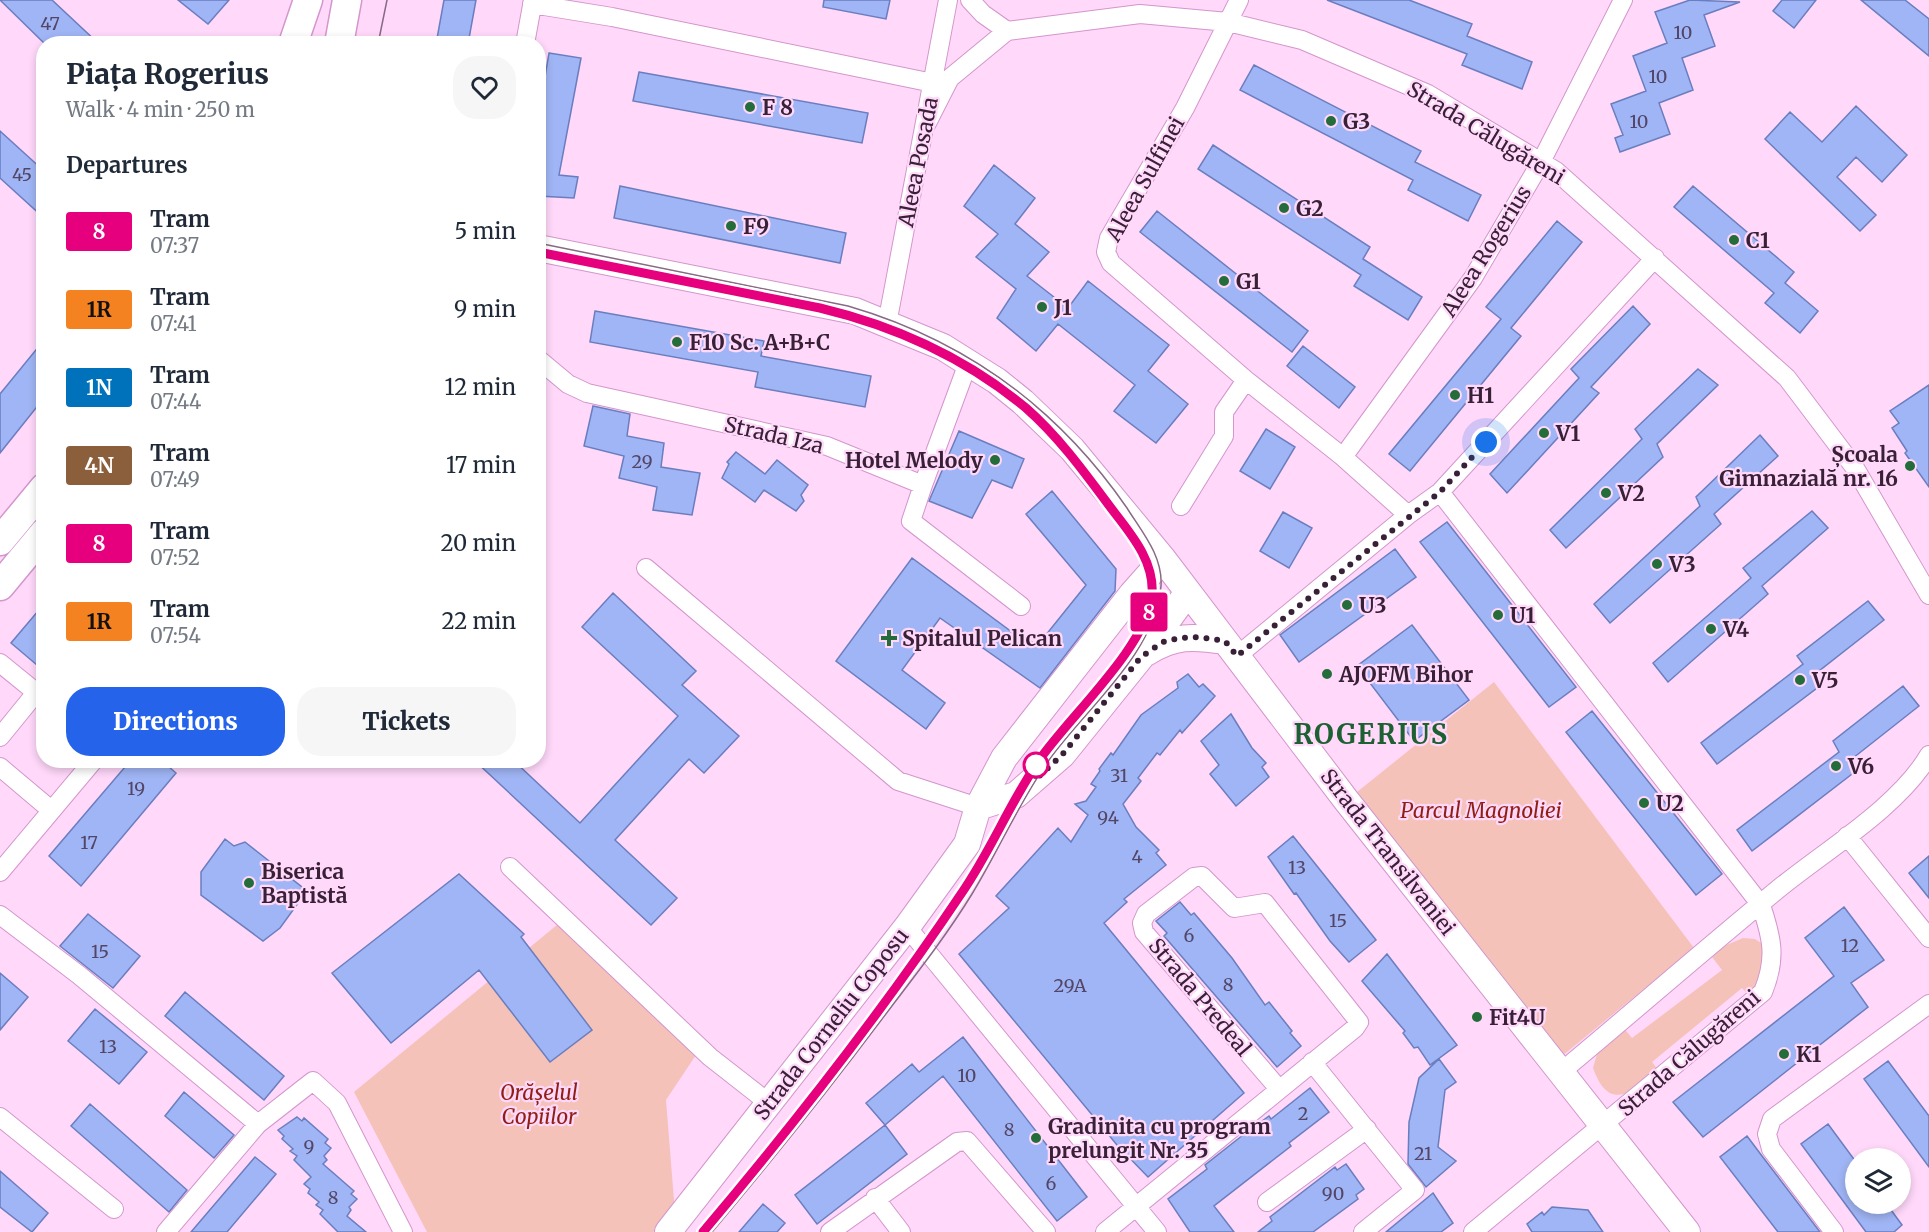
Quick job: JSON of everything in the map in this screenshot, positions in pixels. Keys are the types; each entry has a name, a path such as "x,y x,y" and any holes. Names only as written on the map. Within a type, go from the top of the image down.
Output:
{"main road":[{"path":"296,36 308,0"},
{"path":"314,36 323,0"},
{"path":"340,36 347,0"},
{"name":"Strada Transilvaniei","path":"546,250 855,311 942,347 997,381 1056,432 1163,559 1346,800 1687,1232"},
{"path":"0,541 36,498"},
{"path":"0,586 36,543"},
{"name":"Strada Corneliu Coposu","path":"668,1232 907,927 967,844 978,807 1004,758 1033,718 1163,559"},
{"path":"978,807 1016,795 1051,766 1141,657 1188,592"},
{"path":"1141,657 1163,642 1179,638 1199,637 1231,648"}],"street":[{"name":"Aleea Posada","path":"887,324 948,0"},
{"path":"926,125 950,78 1007,31 983,14 970,0"},
{"name":"Aleea Sulfinei","path":"1239,0 1185,108 1109,238 1106,252 1111,263 1246,380 1343,457 1408,515"},
{"name":"Aleea Rogerius","path":"1343,457 1473,278 1542,162 1623,0"},
{"path":"527,36 533,2 933,83"},
{"name":"Strada Călugăreni","path":"1007,31 1140,14 1228,22 1302,40 1428,94 1542,162 1556,171 1655,258 1794,386 1855,468 1928,589"},
{"path":"1231,648 1440,492 1655,258"},
{"path":"968,363 911,521 1021,606"},
{"name":"Strada Iza","path":"546,366 568,384 587,393 827,446 923,485"},
{"path":"1181,506 1224,436 1224,412 1246,380"},
{"path":"1440,492 1761,905"},
{"path":"646,568 898,781 978,807"},
{"path":"0,663 35,694 0,737"},
{"path":"1561,1072 1847,836 1905,785 1929,755"},
{"path":"0,767 51,810"},
{"path":"0,872 87,768"},
{"path":"1847,836 1929,938"},
{"path":"510,867 710,1057 770,1104"},
{"name":"Strada Predeal","path":"1278,1089 1144,932 1142,923 1146,915 1194,877 1202,876 1234,908 1265,903 1359,1022 1355,1028 1312,1062"},
{"name":"Strada Călugăreni","path":"1473,1232 1764,992 1770,977 1772,939 1761,905"},
{"path":"0,915 79,975 258,1124"},
{"path":"907,927 1157,1232"},
{"path":"1834,1232 1771,1149 1767,1134 1772,1119 1929,1004"},
{"path":"1105,1232 1312,1062 1414,1190 1363,1232"},
{"path":"166,1232 258,1124 314,1081 337,1103 403,1232"},
{"path":"0,1117 114,1209"},
{"path":"1267,1202 1367,1129"},
{"path":"830,1232 957,1142 967,1141 1046,1232"},
{"path":"875,1198 901,1232"}],"green space":[{"name":"Parcul Magnoliei","path":"1494,682 1694,948 1562,1056 1357,792"},
{"name":"Orășelul Copiilor","path":"563,920 700,1049 666,1100 675,1213 659,1232 427,1232 354,1092"},
{"path":"1743,938 1755,939 1761,943 1763,951 1761,971 1751,998 1742,988 1652,1062 1660,1073 1640,1087 1622,1094 1614,1094 1606,1090 1599,1082 1593,1068 1599,1047 1622,1026 1632,1038 1722,970 1712,957 1722,947"}],"building":[{"path":"0,0 52,0 90,36 37,36"},
{"path":"178,0 229,0 208,24"},
{"path":"444,0 476,0 469,36 437,36"},
{"path":"824,0 890,0 886,19 823,7"},
{"path":"1327,0 1409,0 1472,24 1467,36 1532,62 1522,89 1462,65 1467,54"},
{"path":"1690,0 1740,2 1704,15 1715,46 1682,58 1693,90 1659,103 1670,134 1620,152 1615,138 1623,135 1611,104 1646,91 1633,56 1667,43 1655,12"},
{"path":"1782,0 1816,0 1794,28 1773,11"},
{"path":"1861,0 1905,0 1929,19 1929,56"},
{"path":"549,53 581,58 559,175 578,177 574,198 546,196 546,71"},
{"name":"G3","path":"1254,65 1421,151 1415,162 1481,195 1468,221 1408,190 1413,180 1240,90"},
{"name":"F 8","path":"639,72 868,113 862,143 633,101"},
{"path":"1856,106 1907,155 1882,182 1856,157 1837,177 1876,215 1860,231 1765,139 1790,112 1822,142"},
{"path":"0,131 36,164 36,211 0,178"},
{"name":"G2","path":"1213,145 1370,247 1363,259 1422,297 1408,320 1354,286 1361,275 1198,169"},
{"name":"J1","path":"994,165 1035,198 1015,224 1049,252 1027,276 1068,308 1088,281 1169,345 1148,371 1188,404 1156,443 1114,411 1135,385 1058,324 1036,351 997,318 1016,289 976,257 998,234 964,206"},
{"name":"F9","path":"620,186 846,233 840,263 614,218"},
{"name":"C1","path":"1693,186 1794,272 1785,283 1818,311 1800,333 1765,303 1774,293 1674,207"},
{"name":"G1","path":"1157,211 1308,331 1292,352 1140,232"},
{"name":"H1","path":"1557,221 1582,242 1511,328 1521,336 1410,471 1389,454 1501,319 1486,307"},
{"name":"V1","path":"1633,306 1650,324 1591,387 1599,393 1507,493 1490,474 1579,378 1571,369"},
{"name":"F10 Sc. A+B+C","path":"595,311 764,341 761,356 871,376 865,407 755,387 758,372 590,342"},
{"path":"1303,346 1355,387 1339,408 1287,366"},
{"path":"36,350 36,408 0,453 0,394"},
{"name":"V2","path":"1698,369 1718,385 1657,444 1663,457 1566,548 1550,530 1642,439 1635,429"},
{"path":"1929,385 1929,487 1905,453 1907,451 1892,428 1899,423 1890,411"},
{"path":"593,406 630,414 627,436 664,443 661,467 700,473 692,515 653,510 657,487 619,478 624,456 584,446"},
{"path":"1266,429 1295,447 1270,489 1240,471"},
{"path":"959,431 1024,459 1012,488 992,480 972,518 929,501"},
{"name":"V3","path":"1760,435 1778,456 1714,514 1721,524 1610,623 1594,604 1700,506 1696,497"},
{"path":"736,452 765,474 777,460 808,485 801,495 804,501 796,511 764,490 755,502 722,478 729,464 727,462"},
{"path":"1052,491 1116,569 1115,591 1040,688 940,618 902,670 945,703 926,729 836,661 912,558 1016,635 1019,632 1037,646 1086,585 1026,514"},
{"name":"V4","path":"1812,511 1828,528 1762,586 1768,594 1668,682 1653,663 1751,578 1743,568"},
{"path":"1283,512 1312,528 1289,568 1260,551"},
{"name":"U1","path":"1447,522 1576,687 1549,707 1420,542"},
{"name":"U3","path":"1395,549 1416,577 1299,662 1280,635"},
{"path":"613,593 696,671 682,685 739,736 704,773 689,759 615,840 677,898 651,925 483,768 522,768 580,823 678,716 582,627"},
{"name":"V5","path":"1868,601 1884,620 1814,675 1821,685 1717,764 1701,743 1803,664 1797,656"},
{"path":"36,613 36,664 11,643"},
{"path":"1412,625 1469,700 1414,741 1357,666"},
{"path":"1188,674 1199,687 1203,684 1215,696 1182,733 1180,730 1160,755 1157,753 1138,778 1141,781 1123,804 1136,827 1159,850 1156,853 1166,865 1124,899 1127,902 1104,923 1244,1093 1148,1177 1117,1145 959,954 1009,908 996,896 1058,828 1071,842 1088,815 1075,804 1086,801 1096,787 1091,784 1100,771 1099,769 1111,753 1113,755 1141,715 1178,688 1177,682"},
{"name":"V6","path":"1903,686 1919,706 1848,762 1856,771 1752,851 1737,830 1839,752 1833,741"},
{"name":"U2","path":"1592,711 1722,874 1696,895 1566,732"},
{"path":"1231,714 1252,748 1266,763 1262,767 1269,777 1236,806 1210,774 1219,765 1201,741"},
{"path":"124,768 170,768 176,773 81,886 49,856"},
{"path":"1293,836 1376,940 1349,962 1330,941 1268,857"},
{"name":"Biserica Baptistă","path":"225,839 234,846 245,842 307,891 280,928 263,941 201,895 201,872"},
{"path":"1929,856 1929,898 1909,873"},
{"path":"459,874 524,934 521,937 592,1030 550,1062 479,970 391,1043 332,973"},
{"path":"1180,902 1191,915 1194,913 1232,958 1265,1005 1269,1002 1301,1046 1277,1067 1164,936 1167,933 1156,921"},
{"path":"1844,907 1884,960 1851,983 1868,1007 1703,1137 1673,1102 1834,976 1805,938"},
{"path":"88,914 140,956 113,988 60,946"},
{"path":"1387,954 1457,1045 1430,1065 1418,1047 1414,1048 1403,1033 1405,1031 1362,981"},
{"path":"0,973 28,997 0,1030"},
{"path":"185,992 284,1076 264,1100 165,1016"},
{"path":"95,1009 147,1052 119,1084 68,1041"},
{"path":"963,1037 1087,1197 1057,1221 943,1076 885,1125 866,1103 912,1064 919,1072"},
{"path":"1439,1059 1456,1082 1445,1090 1438,1147 1456,1161 1426,1187 1408,1164 1409,1122 1419,1078"},
{"path":"1888,1061 1929,1116 1929,1167 1864,1079"},
{"path":"1310,1088 1329,1112 1289,1143 1291,1146 1214,1206 1234,1232 1190,1232 1168,1199 1207,1169 1205,1165 1243,1135 1269,1116 1271,1119"},
{"path":"184,1092 234,1135 214,1158 165,1116"},
{"path":"90,1104 187,1190 169,1212 71,1126"},
{"path":"297,1117 302,1121 304,1118 328,1139 325,1143 331,1148 324,1156 327,1160 323,1164 354,1191 351,1194 357,1199 349,1207 351,1210 347,1216 366,1232 338,1232 320,1214 323,1210 316,1205 319,1202 308,1193 310,1189 304,1184 311,1177 294,1160 297,1156 290,1151 293,1149 282,1139 284,1136 278,1130"},
{"path":"1828,1124 1846,1148 1845,1204 1801,1144"},
{"path":"885,1125 907,1154 817,1224 795,1195"},
{"path":"1747,1136 1820,1232 1778,1232 1720,1157"},
{"path":"255,1157 276,1174 227,1232 191,1232"},
{"path":"1346,1164 1364,1189 1356,1195 1358,1199 1313,1232 1258,1232 1272,1221 1270,1217 1335,1167 1337,1170"},
{"path":"0,1171 48,1213 32,1232 0,1207"},
{"path":"1433,1193 1453,1223 1441,1232 1386,1232"},
{"path":"763,1204 785,1223 777,1232 739,1232"},
{"path":"1552,1207 1588,1210 1603,1232 1532,1232 1527,1224 1542,1212 1544,1215"},
{"path":"1853,1214 1894,1214 1902,1225 1894,1232 1866,1232"}],"tram line":[{"path":"380,36 387,0"},
{"path":"546,245 848,306 891,320 970,358 1006,382 1071,439 1127,508 1155,554 1161,575 1156,611 1133,657 1049,760 1028,792 972,894 951,926 841,1073 712,1232"},
{"path":"546,253 592,262"},
{"name":"8","path":"546,254 858,317 944,352 1003,390 1027,409 1065,447 1128,530 1147,559 1152,574 1152,594 1145,625 1131,646 1042,755 1016,795 1004,821 965,889 925,949 792,1127 703,1232"},
{"path":"862,318 917,340"},
{"path":"960,362 1003,390 1047,428 1104,498 1147,559 1152,574 1152,587"},
{"path":"1004,822 1031,772"}],"place":[{"name":"F 8","path":"750,107"},
{"name":"G3","path":"1331,121"},
{"name":"G2","path":"1284,208"},
{"name":"F9","path":"731,226"},
{"name":"C1","path":"1734,240"},
{"name":"G1","path":"1224,281"},
{"name":"J1","path":"1042,307"},
{"name":"F10 Sc. A+B+C","path":"677,342"},
{"name":"H1","path":"1455,395"},
{"name":"V1","path":"1544,433"},
{"name":"Hotel Melody","path":"995,460"},
{"name":"Școala Gimnazială nr. 16","path":"1910,466"},
{"name":"V2","path":"1606,493"},
{"name":"V3","path":"1657,564"},
{"name":"U3","path":"1347,605"},
{"name":"U1","path":"1498,615"},
{"name":"V4","path":"1711,629"},
{"name":"Spitalul Pelican","path":"889,638"},
{"name":"AJOFM Bihor","path":"1327,674"},
{"name":"V5","path":"1800,680"},
{"name":"V6","path":"1836,766"},
{"name":"U2","path":"1644,803"},
{"name":"Biserica Baptistă","path":"249,883"},
{"name":"Fit4U","path":"1477,1017"},
{"name":"K1","path":"1784,1054"},
{"name":"Gradinita cu program prelungit Nr. 35","path":"1036,1138"}],"district":[{"name":"ROGERIUS","path":"1371,734"}],"route":[{"path":"1036,765 1035,780 1062,755 1141,657 1163,642 1199,637 1225,641 1237,656 1408,515 1440,492 1486,442"}]}
